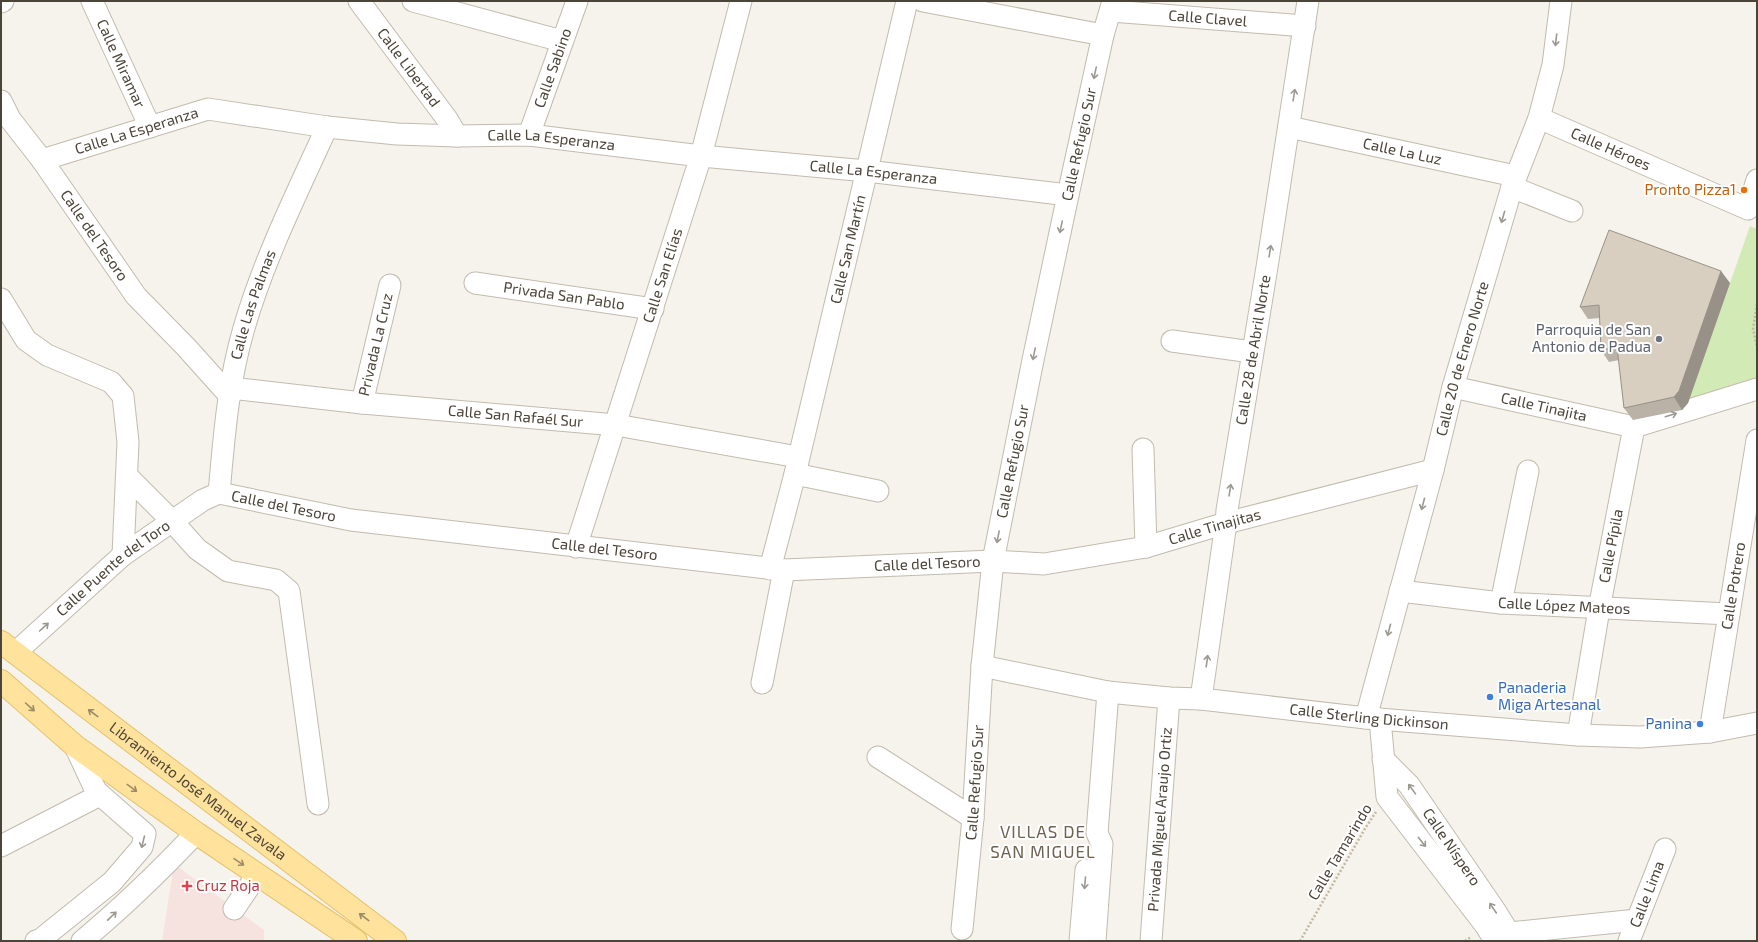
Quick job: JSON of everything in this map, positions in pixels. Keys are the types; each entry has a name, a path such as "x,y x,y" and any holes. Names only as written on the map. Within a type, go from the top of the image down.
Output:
{"main road":[{"name":"Libramiento José Manuel Zavala","path":"8,647 396,941"},
{"name":"Libramiento José Manuel Zavala","path":"1,681 75,746 196,833 356,941"}],"street":[{"name":"Calle Miramar","path":"92,1 150,127"},
{"name":"Calle Libertad","path":"359,1 447,119 457,136"},
{"path":"413,1 562,41"},
{"name":"Calle Sabino","path":"529,135 576,1"},
{"name":"Calle San Elías","path":"576,547 701,156 741,1"},
{"name":"Calle San Martín","path":"762,684 777,570 796,465 907,1"},
{"path":"923,1 1103,35"},
{"name":"Calle 28 de Abril Norte","path":"1202,699 1227,510 1252,352 1268,267 1308,1"},
{"name":"Calle 20 de Enero Norte","path":"1373,718 1400,591 1433,470 1453,386 1514,181 1539,118 1553,65 1561,1"},
{"name":"Calle Refugio Sur","path":"962,929 973,818 982,666 993,561 1068,195 1103,35 1112,6"},
{"name":"Calle Clavel","path":"1112,6 1305,26"},
{"name":"Calle del Tesoro","path":"1,101 10,119 42,160 136,296 230,392"},
{"name":"Calle La Esperanza","path":"42,160 208,109 327,127 397,134 457,136 529,135 701,156 867,171 1068,195"},
{"name":"Calle Héroes","path":"1539,118 1748,209 1757,180"},
{"name":"Calle Las Palmas","path":"211,496 230,392 244,328 275,241 327,127"},
{"name":"Calle La Luz","path":"1289,127 1514,181 1572,211"},
{"name":"Privada San Pablo","path":"475,283 653,309"},
{"name":"Privada La Cruz","path":"362,404 390,285"},
{"path":"1,299 26,340 47,355 111,382 123,396 128,442 128,477 123,555"},
{"path":"1172,341 1252,352"},
{"name":"Calle Tinajita","path":"1453,386 1634,427"},
{"path":"1634,427 1757,389"},
{"name":"Calle San Rafaél Sur","path":"230,392 616,424 796,465"},
{"name":"Calle Pípila","path":"1578,735 1599,609 1634,427"},
{"name":"Calle Potrero","path":"1710,732 1757,440"},
{"path":"1143,449 1146,547"},
{"path":"796,465 878,491"},
{"name":"Calle Tinajitas","path":"993,561 1044,564 1146,547 1226,523 1433,470"},
{"path":"1501,603 1528,471"},
{"path":"128,477 173,522 197,549 228,571 276,580 289,591 318,804"},
{"name":"Calle del Tesoro","path":"211,496 351,520 777,570 993,561"},
{"name":"Calle Puente del Toro","path":"8,647 123,555 211,496"},
{"name":"Calle López Mateos","path":"1400,591 1501,603 1599,609 1729,614"},
{"name":"Calle Sterling Dickinson","path":"982,666 1108,692 1169,698 1202,699 1373,718 1578,735 1640,737 1710,732 1757,723"},
{"path":"1095,941 1096,844 1108,692"},
{"name":"Privada Miguel Araujo Ortiz","path":"1151,941 1169,698"},
{"path":"1373,718 1383,759 1387,796"},
{"path":"36,941 40,940 65,921 112,882 142,847 145,834 96,791 87,776 75,746"},
{"path":"878,757 973,818"},
{"name":"Calle Níspero","path":"1383,759 1409,785 1506,938"},
{"path":"1,846 100,795"},
{"name":"Calle Níspero","path":"1387,796 1486,926 1506,938"},
{"path":"82,941 105,922 196,833"},
{"path":"1080,941 1096,844"},
{"name":"Calle Lima","path":"1630,941 1665,849"},
{"path":"234,909 257,875"},
{"path":"1506,938 1637,920"}],"path":[{"path":"1757,304 1753,329 1757,347"},
{"name":"Calle Tamarindo","path":"1300,941 1366,827 1387,796"}],"shaded area":[{"name":"Cruz Roja","path":"174,864 264,930 264,941 162,941"}],"green space":[{"path":"1750,226 1757,229 1757,378 1688,403"}],"building":[{"name":"Parroquia de San Antonio de Padua","path":"1609,230 1721,271 1679,391 1674,397 1624,408 1617,347 1601,350 1599,305 1580,307"}],"place":[{"name":"Pronto Pizza1","path":"1744,190"},
{"name":"Parroquia de San Antonio de Padua","path":"1659,339"},
{"name":"Panaderia Miga Artesanal","path":"1490,697"},
{"name":"Panina","path":"1700,724"},
{"name":"Cruz Roja","path":"187,886"}],"district":[{"name":"VILLAS DE SAN MIGUEL","path":"1043,842"}]}
